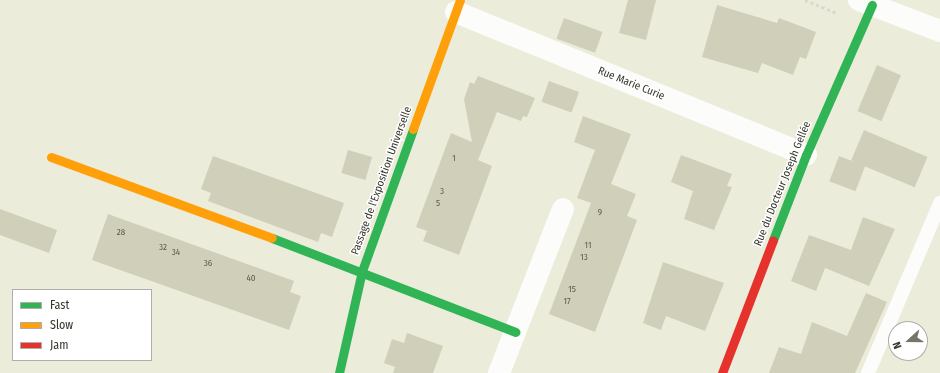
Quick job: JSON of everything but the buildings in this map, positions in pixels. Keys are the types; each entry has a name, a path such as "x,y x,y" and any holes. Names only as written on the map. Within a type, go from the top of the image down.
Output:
{"street":[{"path":"865,2 940,31"},
{"name":"Rue du Docteur Joseph Gellée","path":"722,373 865,2"},
{"name":"Rue Marie Curie","path":"458,6 806,155"},
{"name":"Passage de l'Exposition Universelle","path":"339,373 362,271 458,6"},
{"path":"50,157 362,271 515,332"},
{"path":"499,373 563,210"}],"lane":[{"path":"868,373 940,203"}],"traffic: fast":[{"path":"773,240 806,155 872,5"},
{"path":"339,373 362,271 413,129"},
{"path":"272,238 515,332"}],"traffic: slow":[{"path":"413,129 460,0"},
{"path":"51,157 272,238"}],"traffic: jam":[{"path":"722,373 773,240"}]}
